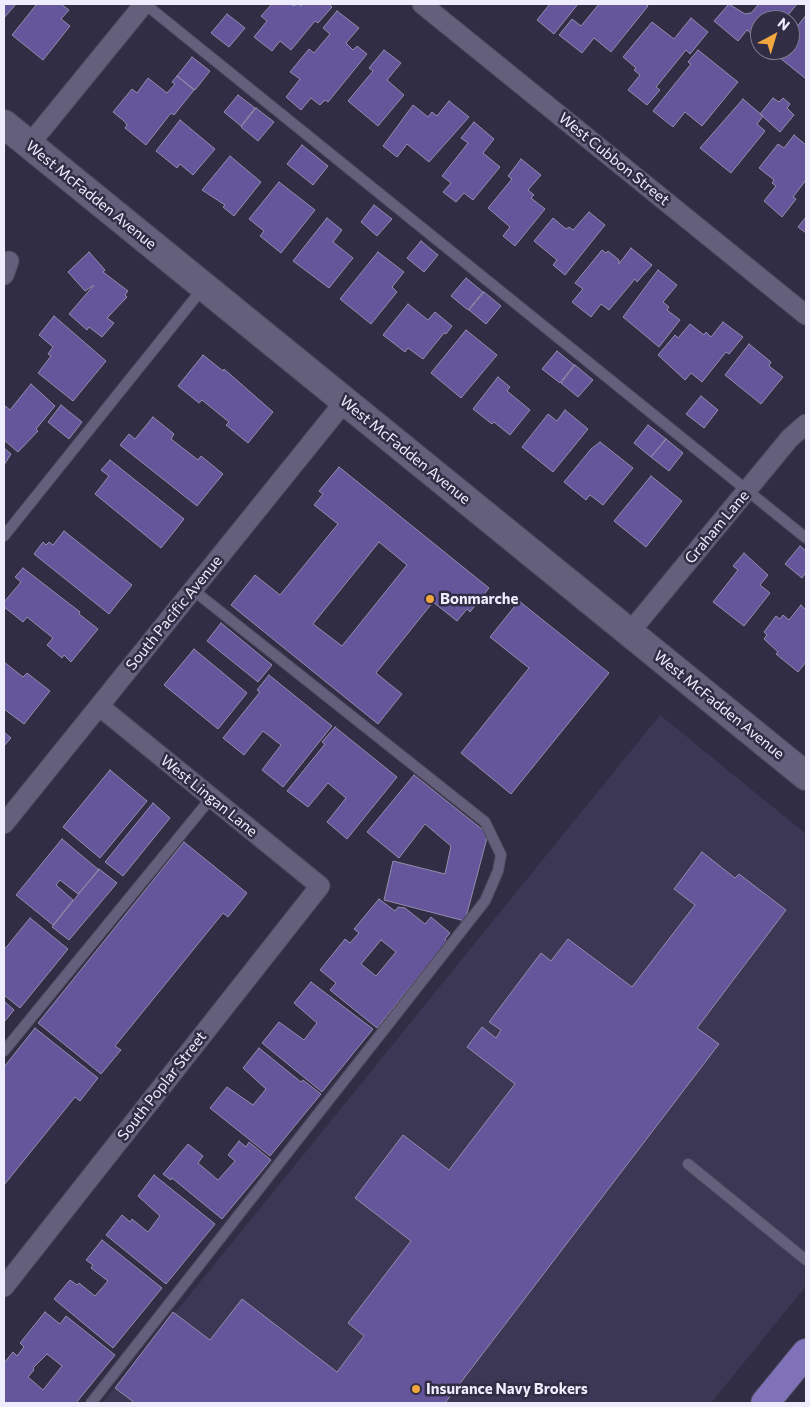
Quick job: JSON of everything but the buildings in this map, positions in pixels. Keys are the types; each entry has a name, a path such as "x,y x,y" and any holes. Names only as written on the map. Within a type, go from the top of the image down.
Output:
{"main road":[{"path":"766,1403 806,1353"}],"street":[{"path":"29,145 144,4"},
{"name":"West Cubbon Street","path":"422,4 806,312"},
{"name":"West McFadden Avenue","path":"4,124 806,776"},
{"name":"South Pacific Avenue","path":"4,824 345,401"},
{"name":"Graham Lane","path":"630,632 790,438 806,424"},
{"name":"West Lingan Lane","path":"99,706 320,886"},
{"name":"South Poplar Street","path":"4,1287 320,886"}],"lane":[{"path":"144,4 806,538"},
{"path":"4,536 204,287"},
{"path":"91,1403 486,901 498,871 501,855 485,822 193,590"},
{"path":"4,1051 211,798"},
{"path":"688,1164 806,1260"}],"shaded area":[{"path":"660,715 806,834 806,1286 711,1403 102,1403"}],"place":[{"name":"Bonmarche","path":"430,599"},
{"name":"Insurance Navy Brokers","path":"416,1389"}]}
